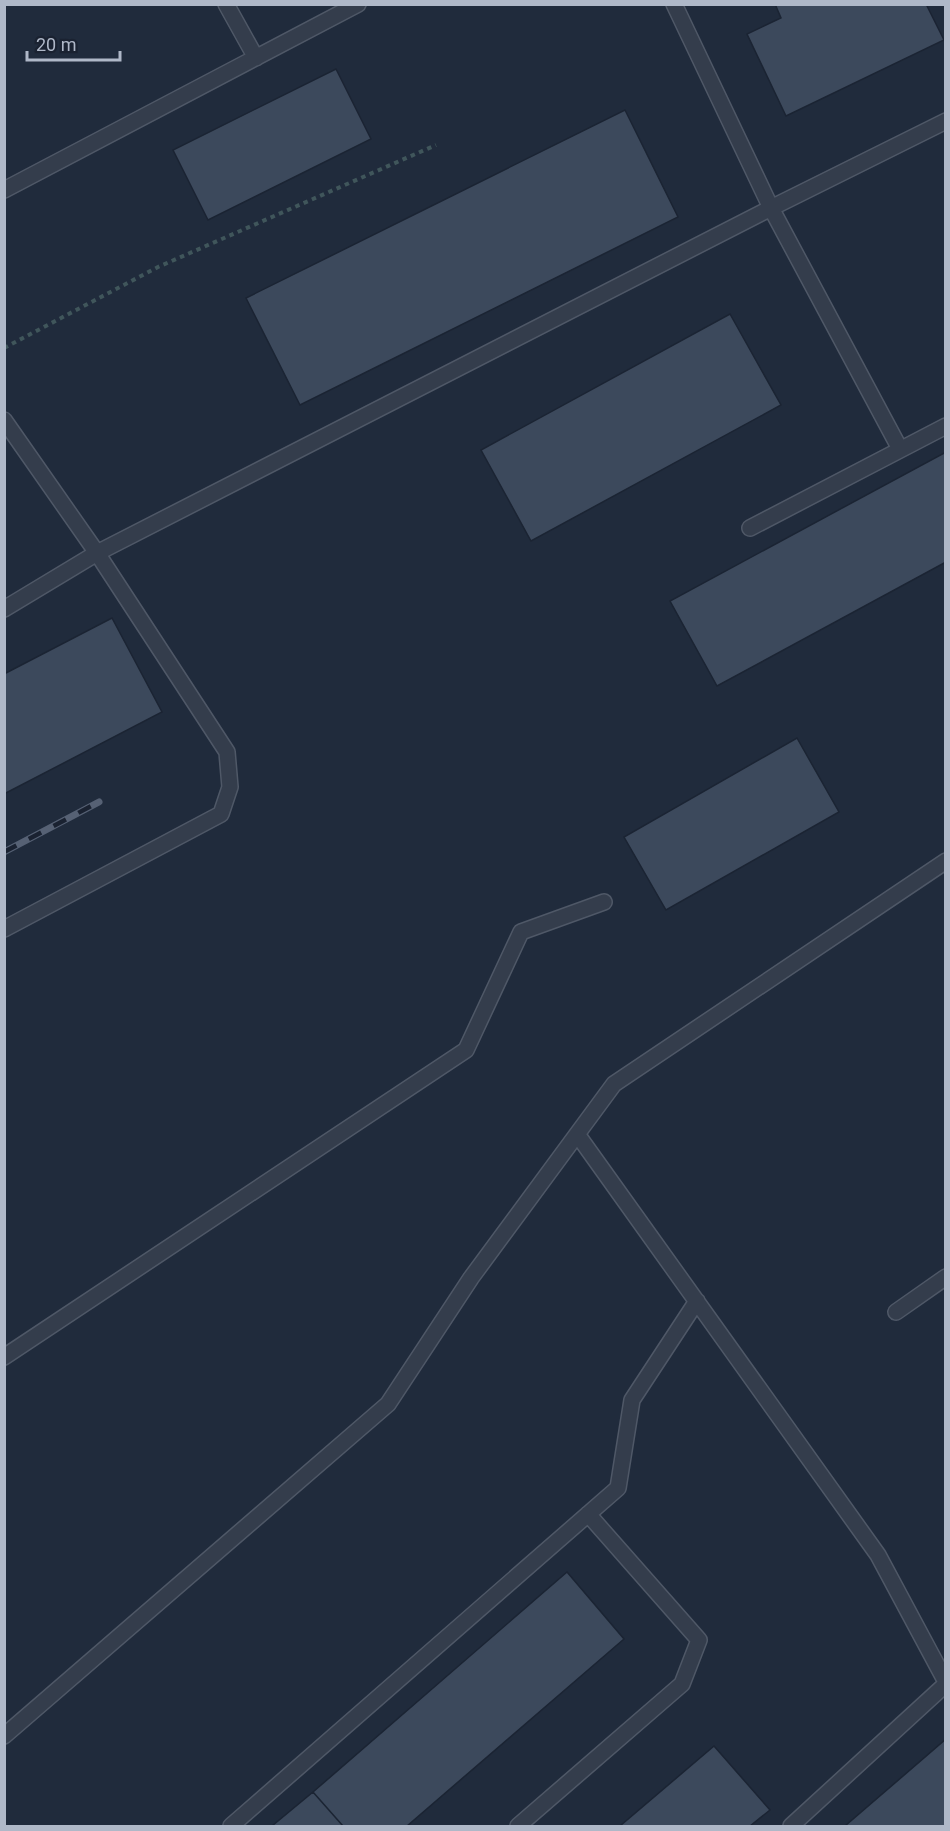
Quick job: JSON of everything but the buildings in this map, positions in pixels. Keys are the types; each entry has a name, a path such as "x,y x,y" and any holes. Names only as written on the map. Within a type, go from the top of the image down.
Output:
{"lane":[{"path":"226,4 256,58"},
{"path":"4,190 358,4"},
{"path":"675,4 771,208 900,449"},
{"path":"4,609 97,553 945,121"},
{"path":"4,420 97,553 227,752 230,787 221,814 4,929"},
{"path":"750,528 945,426"},
{"path":"4,1736 388,1404 471,1278 614,1083 945,861"},
{"path":"4,1357 466,1050 521,932 604,902"},
{"path":"577,1134 878,1555 945,1683 790,1827"},
{"path":"896,1312 945,1277"},
{"path":"231,1827 618,1488 632,1400 697,1301"},
{"path":"518,1827 682,1684 699,1640 588,1514"}],"path":[{"path":"4,348 158,267 436,146"}],"railway":[{"path":"4,852 99,802"}]}
